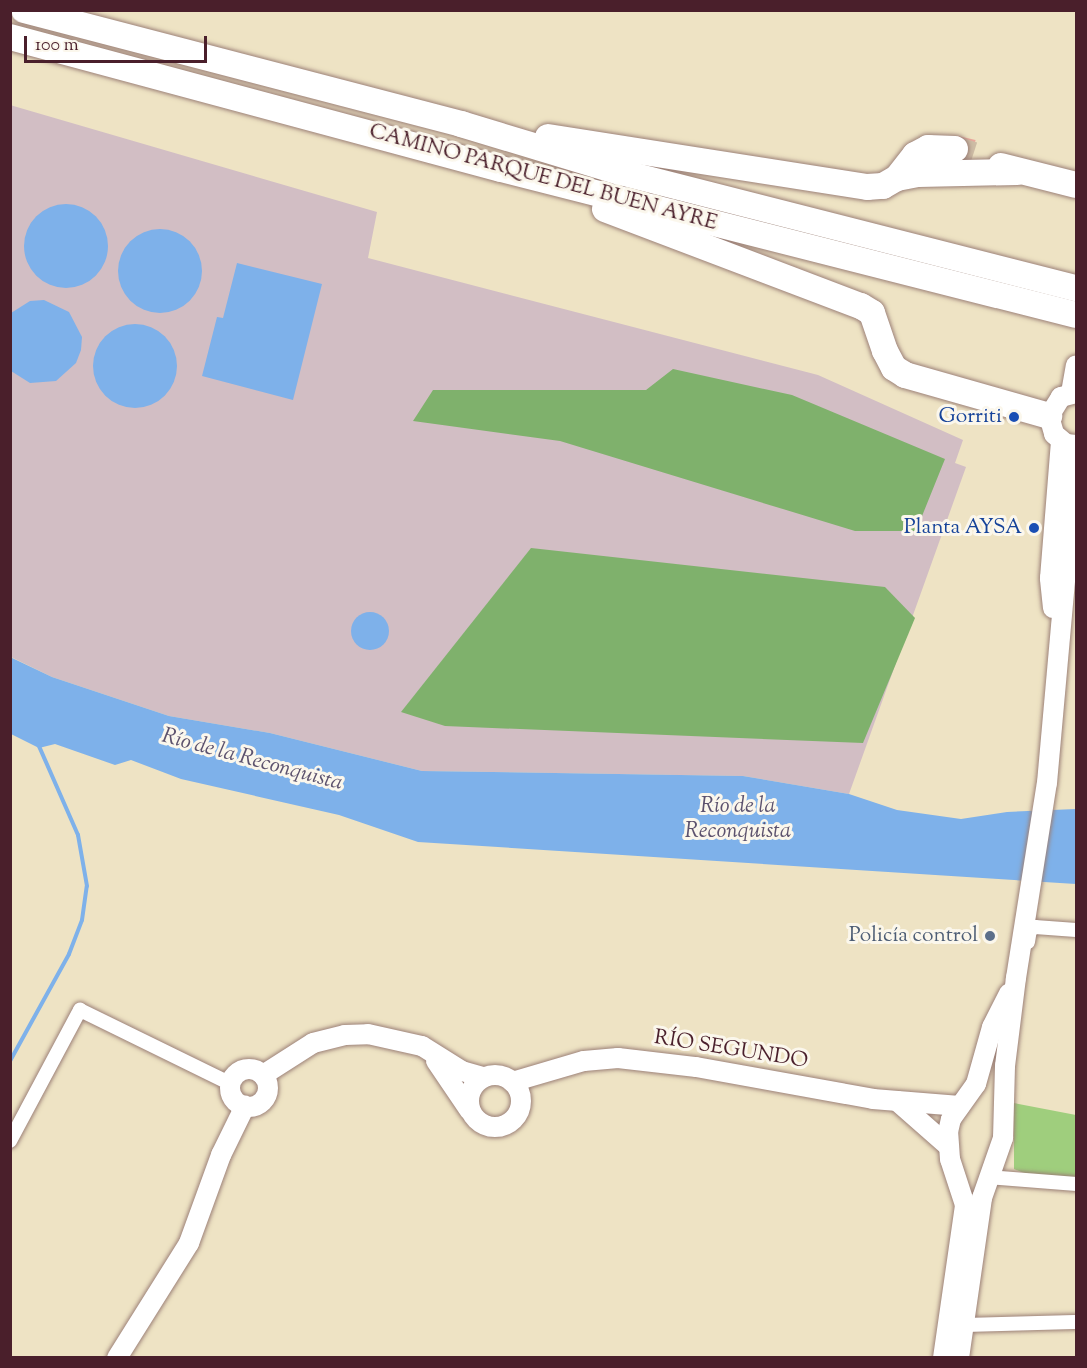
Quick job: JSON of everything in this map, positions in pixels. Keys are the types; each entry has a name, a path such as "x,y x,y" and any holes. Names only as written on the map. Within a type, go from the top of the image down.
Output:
{"highway":[{"name":"CAMINO PARQUE DEL BUEN AYRE","path":"24,10 461,124 620,172 1067,286"},
{"name":"CAMINO PARQUE DEL BUEN AYRE","path":"10,38 501,169 1068,312"},
{"path":"461,124 867,187 883,186 897,178 918,174 1017,172"},
{"path":"897,178 915,155 928,148 964,152 1017,172 1077,185"},
{"path":"501,169 861,306 872,313 885,351 894,368 905,375 1049,416"}],"main road":[{"path":"1058,644 1050,579 1069,443 1054,434 1049,416 1060,397 1074,393 1077,365"},
{"path":"959,1358 988,1177 1000,1149 1004,1123 1005,1066 1016,978 1029,912 1047,783 1058,644 1077,459"},
{"path":"943,1358 965,1205 947,1145 951,1119 976,1084 992,1027 1016,978"},
{"path":"263,1075 313,1043 345,1035 368,1034 422,1046 462,1071 483,1077 500,1075 512,1082 520,1097 517,1114 504,1125 486,1125 473,1114 443,1069 422,1046"},
{"name":"RÍO SEGUNDO","path":"512,1082 584,1060 618,1058 696,1066 897,1101 962,1103"},
{"name":"RÍO SEGUNDO","path":"517,1114 558,1069"},
{"path":"253,1070 263,1075 268,1086 265,1098 255,1106 245,1106 233,1097 231,1084 241,1071 253,1070"},
{"path":"473,1114 469,1098 483,1077"},
{"path":"962,1103 987,1100 1004,1123"},
{"path":"897,1101 947,1145"},
{"path":"117,1358 189,1243 221,1155 245,1106"},
{"path":"958,1181 969,1185 988,1177"}],"street":[{"path":"1016,978 1021,978 1024,969 1030,930 1035,927 1077,930"},
{"path":"10,1141 80,1010 200,1072 231,1084"},
{"path":"988,1177 1077,1184"},
{"path":"963,1325 1077,1322"}],"shaded area":[{"path":"10,105 377,212 368,258 818,375 963,440 955,463 966,467 849,794 743,776 422,771 270,733 169,716 52,677 11,657"}],"green space":[{"path":"673,369 792,395 945,459 916,531 855,531 560,441 413,421 433,390 646,390"},
{"path":"531,548 885,587 915,618 863,743 445,726 401,712"},
{"path":"1014,1103 1076,1115 1076,1177 1031,1176 1014,1169"}],"water":[{"path":"66,204 89,211 101,223 108,246 101,269 89,281 66,288 43,281 31,269 24,246 31,223 43,211"},
{"path":"160,229 183,236 195,248 202,271 195,294 183,306 160,313 137,306 125,294 118,271 125,248 137,236"},
{"path":"237,263 322,284 293,400 202,376 217,317 223,318"},
{"path":"44,300 69,312 82,337 81,350 76,363 56,381 30,383 11,371 11,313 30,301"},
{"path":"135,324 158,331 170,343 177,366 170,389 158,401 135,408 112,401 100,389 93,366 100,343 112,331"},
{"path":"370,612 384,617 389,631 384,645 370,650 356,645 351,631 356,617"},
{"name":"Río de la Reconquista","path":"10,657 52,677 169,716 270,733 422,771 743,776 849,794 897,810 961,819 1007,812 1076,809 1076,884 418,842 339,815 181,779 131,760 115,765 55,744 39,748 11,734"}],"building":[{"path":"958,136 976,140 969,166 952,162"}],"waterway":[{"path":"10,1061 69,954 82,920 87,886 78,835 38,744"}],"tunnel":[{"path":"955,149 973,155"}],"place":[{"name":"Gorriti","path":"1014,417"},
{"name":"Planta AYSA","path":"1034,528"},
{"name":"Policía control","path":"990,936"}]}
